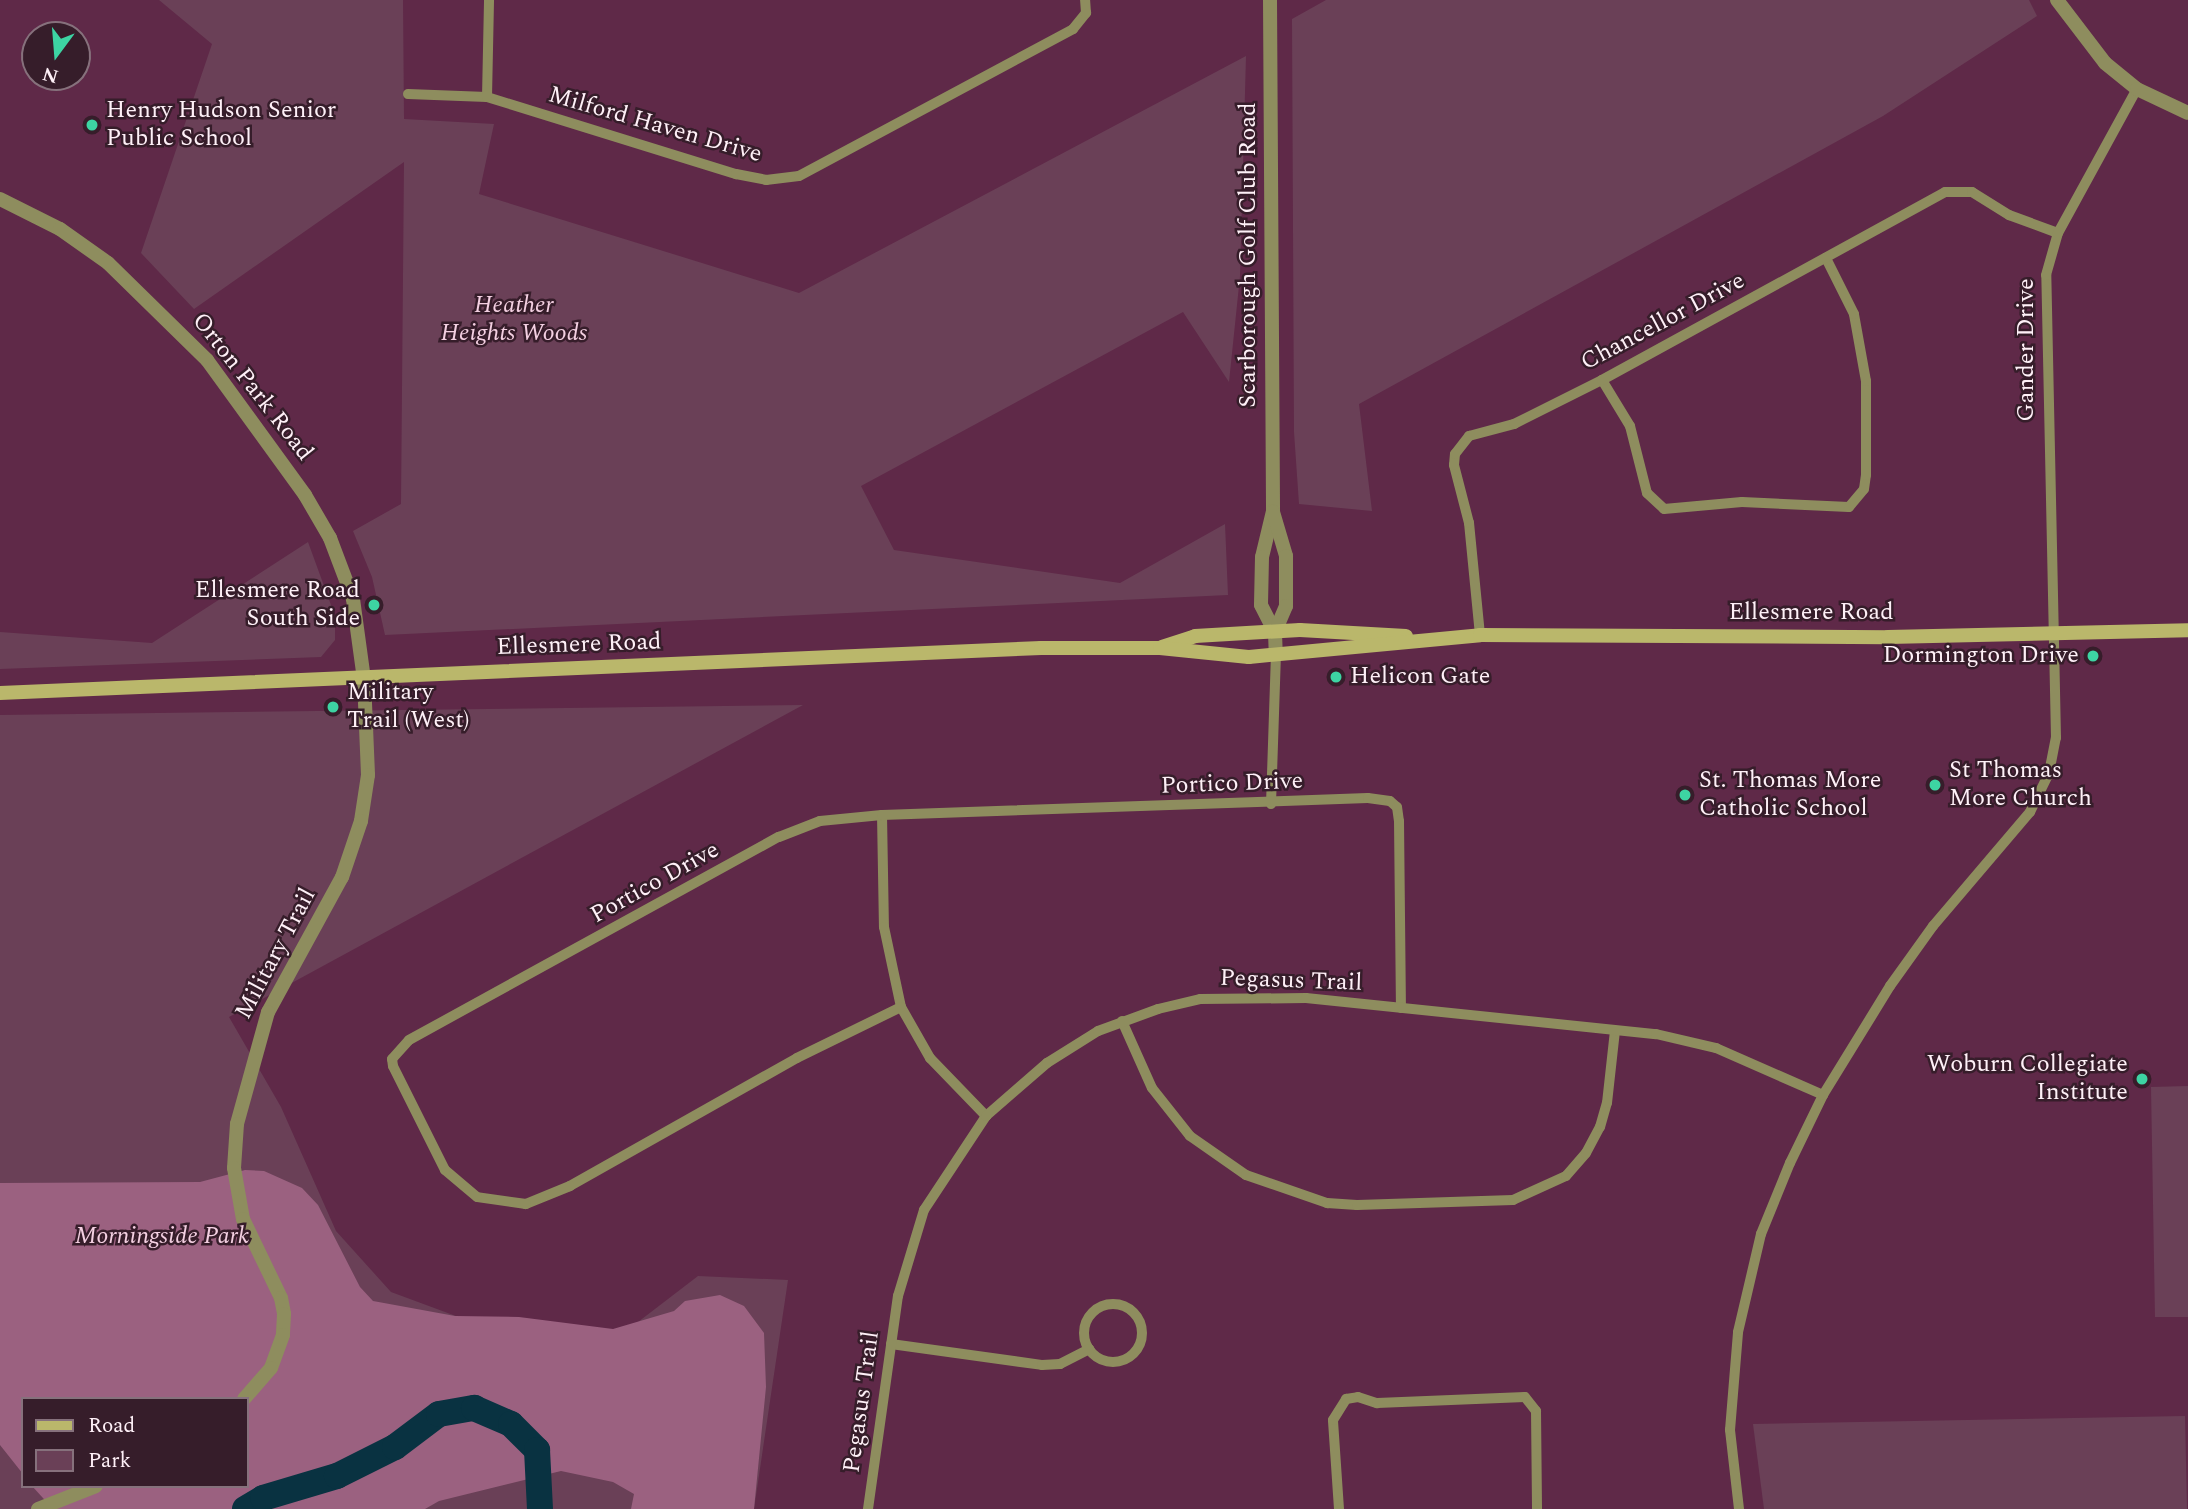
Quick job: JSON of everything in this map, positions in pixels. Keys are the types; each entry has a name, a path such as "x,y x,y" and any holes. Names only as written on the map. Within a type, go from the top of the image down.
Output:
{"main road":[{"name":"Ellesmere Road","path":"1160,648 1195,636 1328,629 1435,639"},
{"name":"Ellesmere Road","path":"0,693 1013,649 1160,648 1195,654 1276,655 1480,635 1888,637 2188,630"}],"street":[{"path":"487,97 489,0"},
{"name":"Milford Haven Drive","path":"408,94 487,97 736,174 766,180 799,176 1073,29 1086,13 1086,0"},
{"name":"Scarborough Golf Club Road","path":"1270,0 1273,511 1262,557 1261,605 1275,632 1276,655"},
{"path":"2057,0 2087,45 2137,89 2188,113"},
{"name":"Gander Drive","path":"2052,632 2046,297 2049,258 2058,233 2137,89"},
{"name":"Chancellor Drive","path":"1480,635 1474,557 1455,454 1469,436 1514,424 1602,380 1945,192 1972,192 2002,212 2058,233"},
{"name":"Orton Park Road","path":"0,199 60,229 108,263 164,313 233,392 296,481 330,538 352,599 365,679"},
{"path":"1602,380 1630,426 1647,494 1664,509 1742,502 1849,507 1864,489 1866,475 1866,381 1854,314 1826,258"},
{"name":"Scarborough Golf Club Road","path":"1273,511 1286,556 1286,611 1275,632"},
{"path":"1739,1509 1730,1430 1738,1332 1761,1234 1823,1095 1920,942 2023,821 2046,783 2056,738 2052,632"},
{"path":"1271,804 1276,655"},
{"name":"Military Trail","path":"246,1397 271,1368 283,1335 284,1314 281,1298 243,1219 234,1168 237,1124 268,1012 353,849 368,775 365,679"},
{"name":"Portico Drive","path":"901,1007 797,1058 570,1186 526,1204 477,1197 445,1170 393,1066 393,1059 409,1040 779,837 820,821 882,816 1271,804 1368,798 1390,801 1397,807 1401,1008"},
{"path":"882,816 884,928 901,1007 930,1058 986,1116"},
{"name":"Pegasus Trail","path":"868,1509 891,1344 907,1260 924,1210 986,1116 1047,1063 1122,1021 1200,999 1256,996 1656,1034 1716,1048 1823,1095"},
{"path":"1122,1021 1152,1088 1198,1142 1245,1175 1288,1193 1357,1205 1513,1200 1566,1176 1586,1153 1600,1127 1607,1103 1615,1031"},
{"path":"1114,1304 1138,1317 1142,1336 1125,1360 1105,1361 1089,1349 1084,1332 1097,1309 1114,1304"},
{"path":"891,1344 1042,1365 1060,1364 1089,1349"},
{"path":"1339,1509 1333,1420 1346,1399 1358,1396 1377,1403 1525,1397 1536,1411 1537,1509"},
{"path":"38,1509 91,1488"}],"green space":[{"name":"Heather Heights Woods","path":"159,0 403,0 404,119 494,124 479,194 799,293 1246,56 1240,276 1229,382 1183,312 861,486 894,550 1120,583 1225,524 1228,595 385,635 372,577 353,531 401,504 404,162 194,309 141,253 212,44"},
{"path":"1326,0 2029,0 2037,16 1883,116 1359,404 1372,511 1299,504 1294,432 1292,19"},
{"path":"308,542 335,616 335,640 321,657 0,669 0,632 152,643"},
{"path":"803,705 229,1017 281,1107 336,1231 391,1292 510,1336 608,1345 698,1276 788,1280 754,1509 0,1509 0,715"},
{"path":"2188,1086 2188,1317 2155,1317 2151,1087"},
{"name":"Morningside Park","path":"245,1170 264,1171 302,1188 318,1205 360,1287 373,1301 455,1316 519,1317 613,1329 674,1311 685,1301 720,1295 744,1306 764,1333 766,1387 754,1509 631,1509 634,1494 613,1482 561,1471 439,1501 425,1509 53,1509 34,1488 248,1488 248,1397 21,1397 21,1471 0,1445 0,1183 200,1182"},
{"path":"2185,1416 2187,1509 1764,1509 1753,1424"}],"waterway":[{"path":"245,1509 263,1498 337,1476 395,1447 439,1414 474,1408 511,1424 537,1450 540,1509"}],"place":[{"name":"Henry Hudson Senior Public School","path":"92,125"},
{"name":"Ellesmere Road South Side","path":"374,605"},
{"name":"Dormington Drive","path":"2093,656"},
{"name":"Helicon Gate","path":"1336,677"},
{"name":"Military Trail (West)","path":"333,707"},
{"name":"St Thomas More Church","path":"1935,785"},
{"name":"St. Thomas More Catholic School","path":"1685,795"},
{"name":"Woburn Collegiate Institute","path":"2142,1079"}]}
